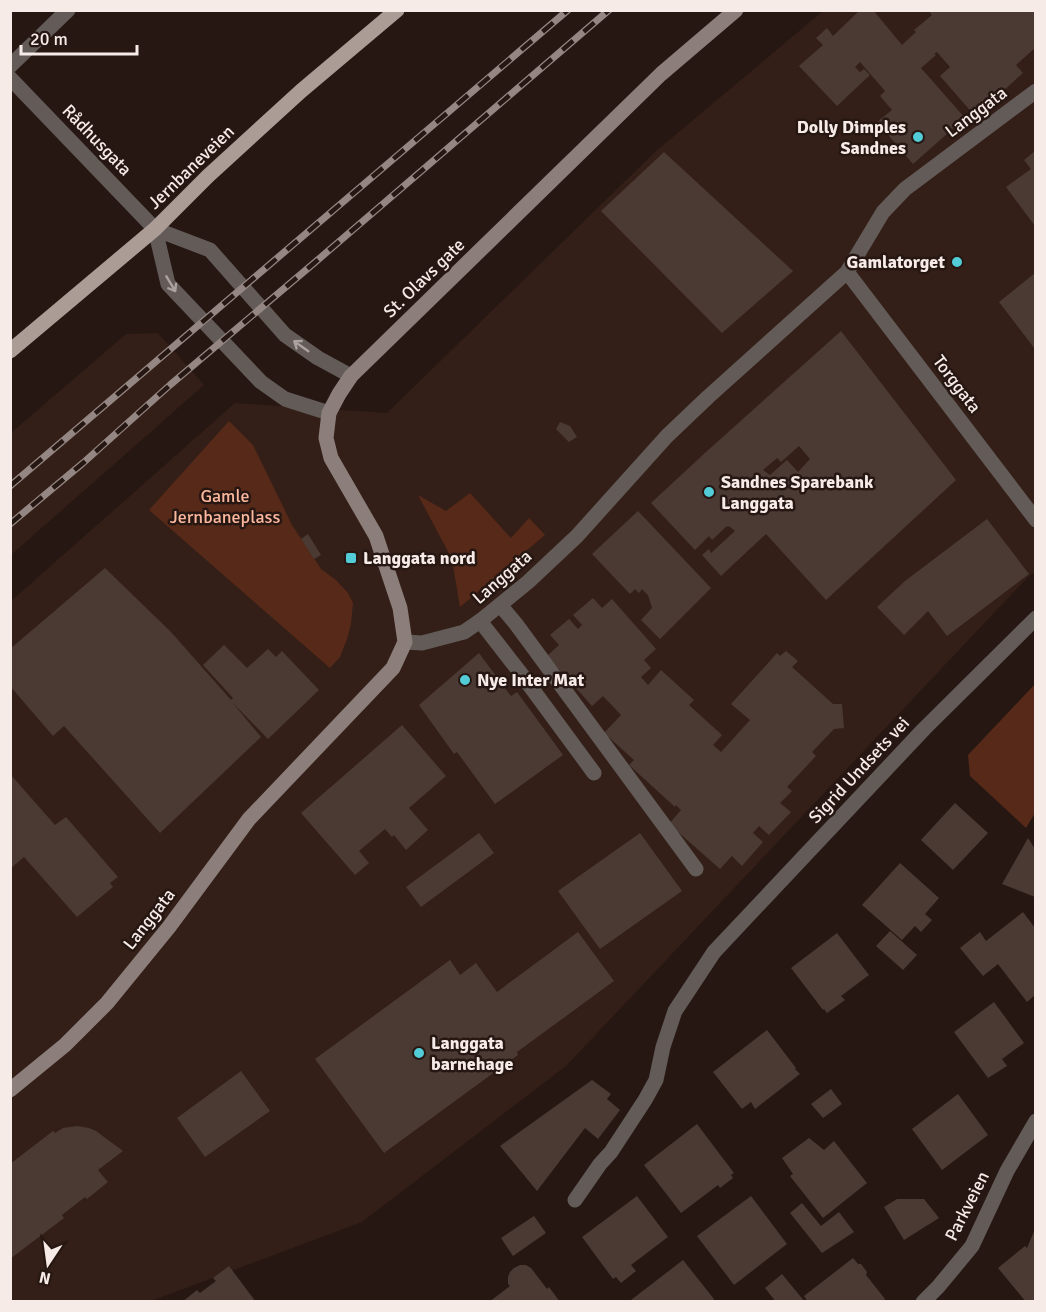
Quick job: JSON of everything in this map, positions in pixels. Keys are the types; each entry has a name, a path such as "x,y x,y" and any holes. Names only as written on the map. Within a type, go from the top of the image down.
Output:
{"main road":[{"name":"Jernbaneveien","path":"10,351 155,229 208,176 301,91 397,10"}],"street":[{"path":"10,66 68,10"},
{"name":"St. Olavs gate","path":"405,642 400,608 376,536 331,458 326,438 329,413 351,376 662,74 736,10"},
{"name":"Rådhusgata","path":"10,78 155,229"},
{"name":"Langgata","path":"10,1090 65,1046 107,1003 169,927 249,819 393,668 405,642 422,643 464,632 500,605 577,536 675,428 847,272 883,212 905,189 1035,91"},
{"path":"155,229 210,250 285,335 318,358 351,376"},
{"path":"155,229 168,284 261,382 285,399 329,413"},
{"name":"Torggata","path":"847,272 1035,520"},
{"path":"500,605 696,869"},
{"name":"Sigrid Undsets vei","path":"575,1200 611,1152 645,1100 656,1080 663,1047 675,1011 714,952 924,729 1035,618"},
{"path":"480,621 594,773"},
{"name":"Parkveien","path":"923,1302 972,1246 1007,1171 1035,1121"}],"shaded area":[{"path":"823,11 1035,11 1035,572 566,1066 362,1222 151,1301 11,1301 10,602 235,403 387,413 656,151"},
{"path":"158,333 204,385 11,555 11,433 126,334"}],"green space":[{"name":"Gamle Jernbaneplass","path":"229,421 253,445 292,525 321,569 336,580 348,593 353,603 347,639 340,657 330,668 149,510"},
{"path":"470,493 511,538 529,518 545,535 460,607 452,559 418,495 446,511"},
{"path":"1035,684 1035,813 1026,828 970,776 968,755"}],"building":[{"path":"860,10 873,10 902,45 916,32 914,30 932,15 928,10 1035,10 1035,48 1016,65 1023,73 975,116 940,76 950,67 937,52 934,54 936,55 921,68 965,118 913,164 877,122 892,110 880,96 885,91 860,62 855,67 860,72 864,69 870,75 837,106 799,66 823,45 816,38 827,28 833,36"},
{"path":"1035,151 1035,226 1006,187 1031,169 1024,160"},
{"path":"664,152 793,271 722,333 601,211"},
{"path":"1035,273 1035,349 999,302"},
{"path":"841,331 956,480 826,600 766,534 721,576 702,555 709,549 711,553 735,531 727,526 712,540 709,536 695,550 651,503","holes":["799,446 810,459 798,472 787,460 770,475 763,470 777,458 781,462"]},
{"path":"560,422 570,426 577,437 569,442 556,429"},
{"path":"638,511 711,588 660,639 641,620 652,608 648,595 642,589 639,593 635,589 630,594 592,554"},
{"path":"987,519 1029,574 947,636 928,611 904,635 877,607 905,581"},
{"path":"308,534 321,555 314,559 301,539"},
{"path":"105,568 171,632 231,700 233,698 203,665 224,645 247,668 268,649 276,657 282,651 319,690 268,739 232,702 261,737 160,833 64,726 53,736 10,686 10,649"},
{"path":"593,598 602,608 612,599 656,649 644,660 651,668 641,677 648,685 661,670 694,700 689,705 722,735 713,745 721,752 750,720 731,704 777,653 780,656 786,651 798,661 792,667 833,704 842,704 844,728 834,729 812,752 816,756 787,787 792,791 780,803 791,812 769,835 759,826 753,833 763,842 742,866 732,856 720,869 669,824 681,810 629,765 634,760 604,733 621,715 603,696 592,706 547,656 559,645 550,635 569,619 578,629 582,625 573,615"},
{"path":"479,653 511,696 517,692 563,755 495,804 457,752 454,754 419,705"},
{"path":"402,725 446,776 409,808 428,830 406,850 394,835 392,837 385,829 359,851 369,863 355,875 301,813"},
{"path":"10,774 55,825 66,817 118,877 110,883 113,887 77,917 24,857 10,869"},
{"path":"955,803 988,833 953,870 921,840"},
{"path":"479,833 494,853 421,907 406,887"},
{"path":"640,833 682,891 600,949 558,891"},
{"path":"1028,838 1035,849 1035,897 1002,884"},
{"path":"900,863 939,898 925,914 932,920 921,932 915,926 902,940 862,905"},
{"path":"1023,912 1035,928 1035,995 1027,1002 998,964 983,976 960,948 980,932 986,941"},
{"path":"890,931 917,955 903,970 876,946"},
{"path":"578,932 614,981 384,1153 315,1059 450,960 460,975 476,963 497,992"},
{"path":"837,933 869,975 841,996 845,1000 827,1013 791,968"},
{"path":"994,1002 1024,1043 1002,1059 1007,1066 988,1078 954,1032"},
{"path":"767,1030 800,1074 755,1109 751,1102 742,1109 713,1072"},
{"path":"241,1071 270,1111 205,1157 177,1118"},
{"path":"592,1080 611,1094 607,1099 620,1110 598,1139 585,1128 537,1191 500,1146"},
{"path":"831,1089 842,1104 823,1118 811,1104"},
{"path":"958,1094 988,1135 942,1170 912,1129"},
{"path":"697,1124 734,1173 731,1175 733,1178 720,1188 718,1185 681,1213 644,1165"},
{"path":"77,1126 96,1131 123,1151 98,1170 108,1182 62,1215 64,1218 10,1259 10,1164 53,1131 55,1133 63,1128"},
{"path":"809,1138 824,1150 834,1141 867,1183 823,1218 790,1176 793,1174 782,1158"},
{"path":"637,1196 668,1237 631,1265 636,1271 621,1283 616,1277 613,1279 582,1237"},
{"path":"751,1196 787,1244 734,1285 697,1236"},
{"path":"897,1199 924,1199 939,1218 904,1240 884,1207"},
{"path":"802,1203 821,1226 839,1212 854,1232 822,1253 790,1213"},
{"path":"534,1216 546,1233 513,1256 501,1238"},
{"path":"1035,1229 1035,1302 1026,1302 998,1268 1025,1246 1027,1248"},
{"path":"853,1258 861,1264 867,1272 866,1275 885,1299 881,1302 808,1302 804,1296"},
{"path":"683,1260 714,1299 711,1302 632,1302 631,1300"},
{"path":"520,1265 531,1268 560,1302 489,1302 510,1286 508,1277 510,1272"},
{"path":"229,1266 256,1302 182,1302 197,1290 200,1293 216,1281 213,1278"},
{"path":"782,1274 805,1302 776,1302 765,1288"}],"railway":[{"path":"10,486 568,10"},
{"path":"10,524 609,10"}],"place":[{"name":"Dolly Dimples Sandnes","path":"918,137"},
{"name":"Gamlatorget","path":"957,262"},
{"name":"Sandnes Sparebank Langgata","path":"709,492"},
{"name":"Langgata nord","path":"351,558"},
{"name":"Nye Inter Mat","path":"465,680"},
{"name":"Langgata barnehage","path":"419,1053"}]}
